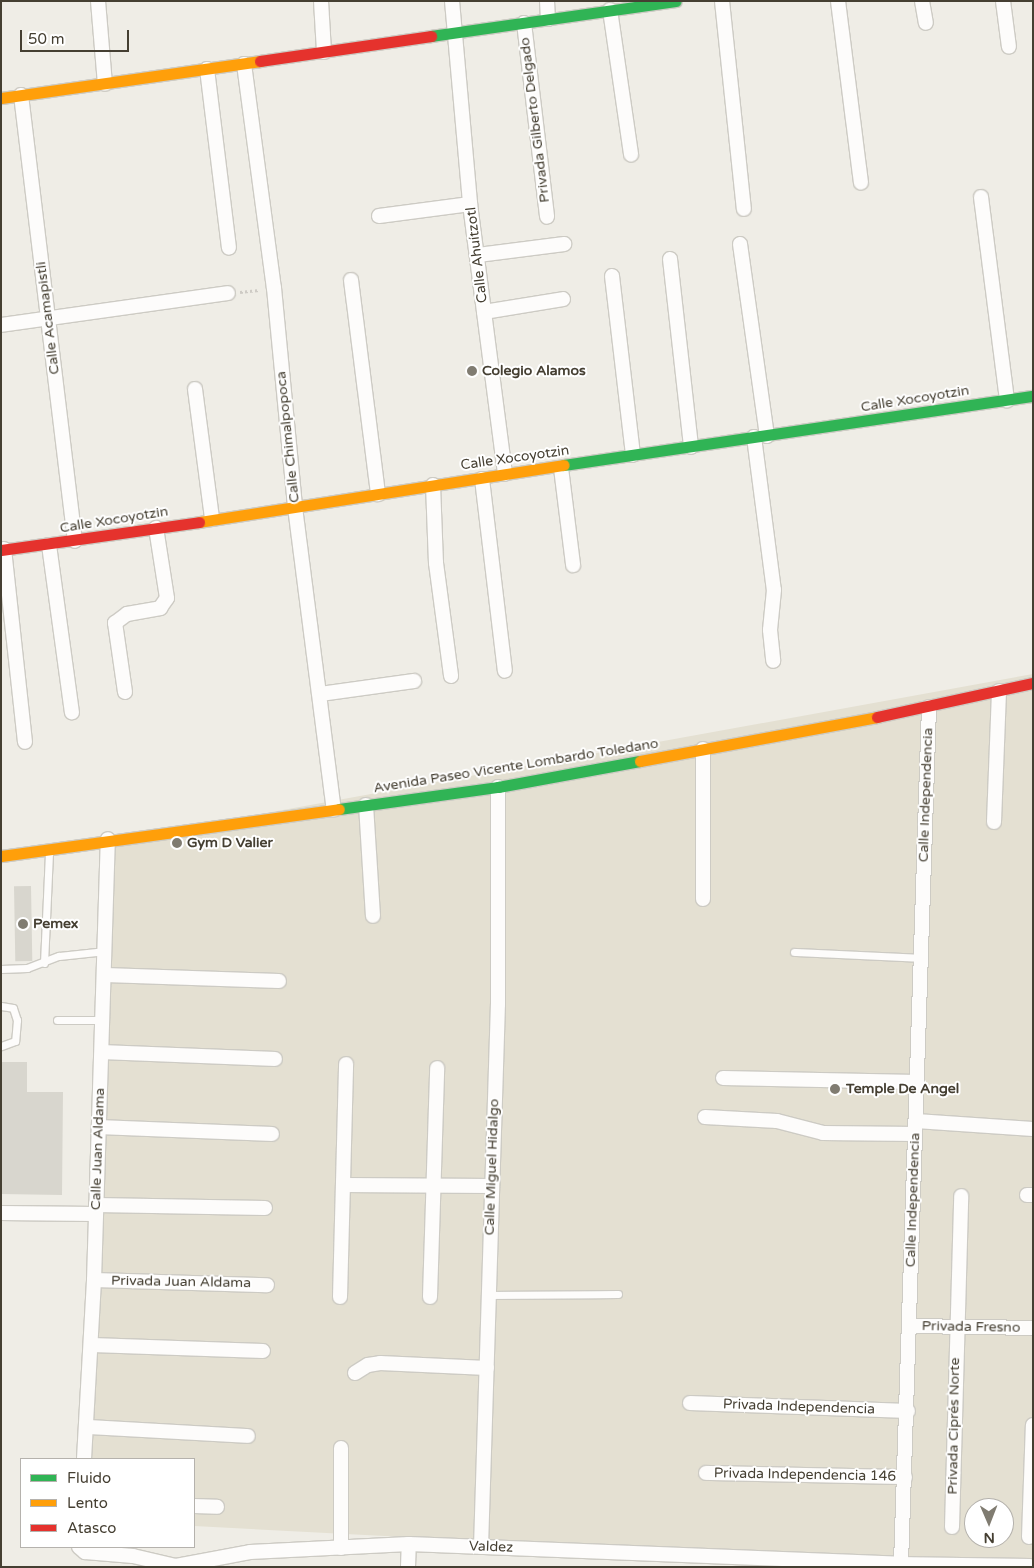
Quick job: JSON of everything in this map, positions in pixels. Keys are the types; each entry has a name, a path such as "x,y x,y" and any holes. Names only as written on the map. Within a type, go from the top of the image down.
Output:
{"street":[{"path":"98,1 105,84"},
{"path":"321,1 324,52"},
{"name":"Calle Ahuítzotl","path":"452,1 470,204 478,254 505,474"},
{"path":"547,1 548,19"},
{"path":"1,98 454,35 548,19 676,1"},
{"path":"722,1 744,210"},
{"path":"838,1 861,183"},
{"path":"922,1 926,23"},
{"path":"1003,1 1008,47"},
{"path":"610,10 631,154"},
{"name":"Privada Gilberto Delgado","path":"524,23 547,216"},
{"name":"Calle Chimalpopoca","path":"244,64 274,288 295,508 334,810"},
{"path":"207,69 229,248"},
{"name":"Calle Acamapistli","path":"21,95 75,541"},
{"path":"981,197 1007,400"},
{"path":"379,216 470,204"},
{"path":"478,254 564,244"},
{"path":"740,244 774,590 770,630 773,661"},
{"path":"670,259 691,447"},
{"path":"612,276 633,455"},
{"path":"351,280 378,494"},
{"path":"1,325 228,293"},
{"path":"484,312 563,299"},
{"path":"195,389 212,520"},
{"name":"Calle Xocoyotzin","path":"3,550 49,546 505,474 561,468 633,455 1033,396"},
{"path":"561,468 573,565"},
{"path":"482,479 504,670"},
{"path":"433,485 436,563 451,676"},
{"path":"125,692 115,623 127,614 160,608 166,598 156,528"},
{"path":"49,546 72,712"},
{"path":"3,550 25,742"},
{"path":"320,694 414,681"},
{"name":"Avenida Paseo Vicente Lombardo Toledano","path":"1,856 108,839 498,787 929,707 1033,683"},
{"path":"994,822 999,691"},
{"name":"Calle Independencia","path":"901,1564 908,1411 920,958 929,707"},
{"path":"703,749 703,898"},
{"name":"Calle Miguel Hidalgo","path":"481,1546 487,1294 498,1004 498,787"},
{"path":"366,805 373,916"},
{"name":"Calle Juan Aldama","path":"84,1458 92,1345 104,1020 108,839"},
{"path":"105,975 279,981"},
{"path":"102,1052 275,1059"},
{"path":"340,1297 346,1064"},
{"path":"430,1297 437,1068"},
{"path":"723,1078 917,1082"},
{"path":"705,1117 777,1120 824,1133 915,1128 1033,1129"},
{"path":"99,1127 272,1134"},
{"path":"344,1185 491,1186"},
{"name":"Privada Ciprés Norte","path":"952,1527 961,1196"},
{"path":"1,1213 96,1209 265,1208"},
{"name":"Privada Juan Aldama","path":"94,1280 267,1285"},
{"name":"Privada Fresno","path":"910,1326 1033,1328"},
{"path":"92,1345 263,1351"},
{"path":"355,1373 368,1365 380,1363 486,1368"},
{"name":"Privada Independencia","path":"690,1403 908,1411"},
{"path":"1026,1537 1033,1425"},
{"path":"87,1427 248,1436"},
{"path":"341,1448 341,1548"},
{"name":"Privada Independencia 146","path":"706,1473 905,1477"},
{"path":"195,1506 217,1507"},
{"path":"408,1567 409,1544"},
{"name":"Valdez","path":"82,1550 134,1556 161,1565 176,1566 250,1552 409,1544 901,1564"},
{"path":"901,1564 1030,1566"}],"lane":[{"path":"44,963 49,848"},
{"path":"1,969 27,968 68,954 106,951"},
{"path":"794,952 920,958"},
{"path":"1,1006 13,1008 17,1020 16,1041 1,1046"},
{"path":"57,1020 104,1020"},
{"path":"487,1294 618,1294"}],"path":[{"path":"228,293 274,288"}],"shaded area":[{"path":"1033,674 1033,1567 974,1567 195,1526 195,1458 89,1458 112,841"}],"building":[{"name":"Pemex","path":"14,886 31,886 32,961 15,961"},
{"path":"1,1062 27,1062 27,1092 63,1092 62,1195 1,1194"}],"traffic: fast":[{"path":"431,36 676,1"},
{"path":"564,465 1033,396"},
{"path":"339,809 498,787 640,761"}],"traffic: slow":[{"path":"1,98 260,61"},
{"path":"199,522 564,465"},
{"path":"640,761 877,717"},
{"path":"1,856 339,809"}],"traffic: jam":[{"path":"260,61 431,36"},
{"path":"1,550 199,522"},
{"path":"877,717 1033,683"}],"place":[{"name":"Colegio Alamos","path":"472,371"},
{"name":"Gym D Valier","path":"177,843"},
{"name":"Pemex","path":"23,924"},
{"name":"Temple De Angel","path":"835,1089"}]}
